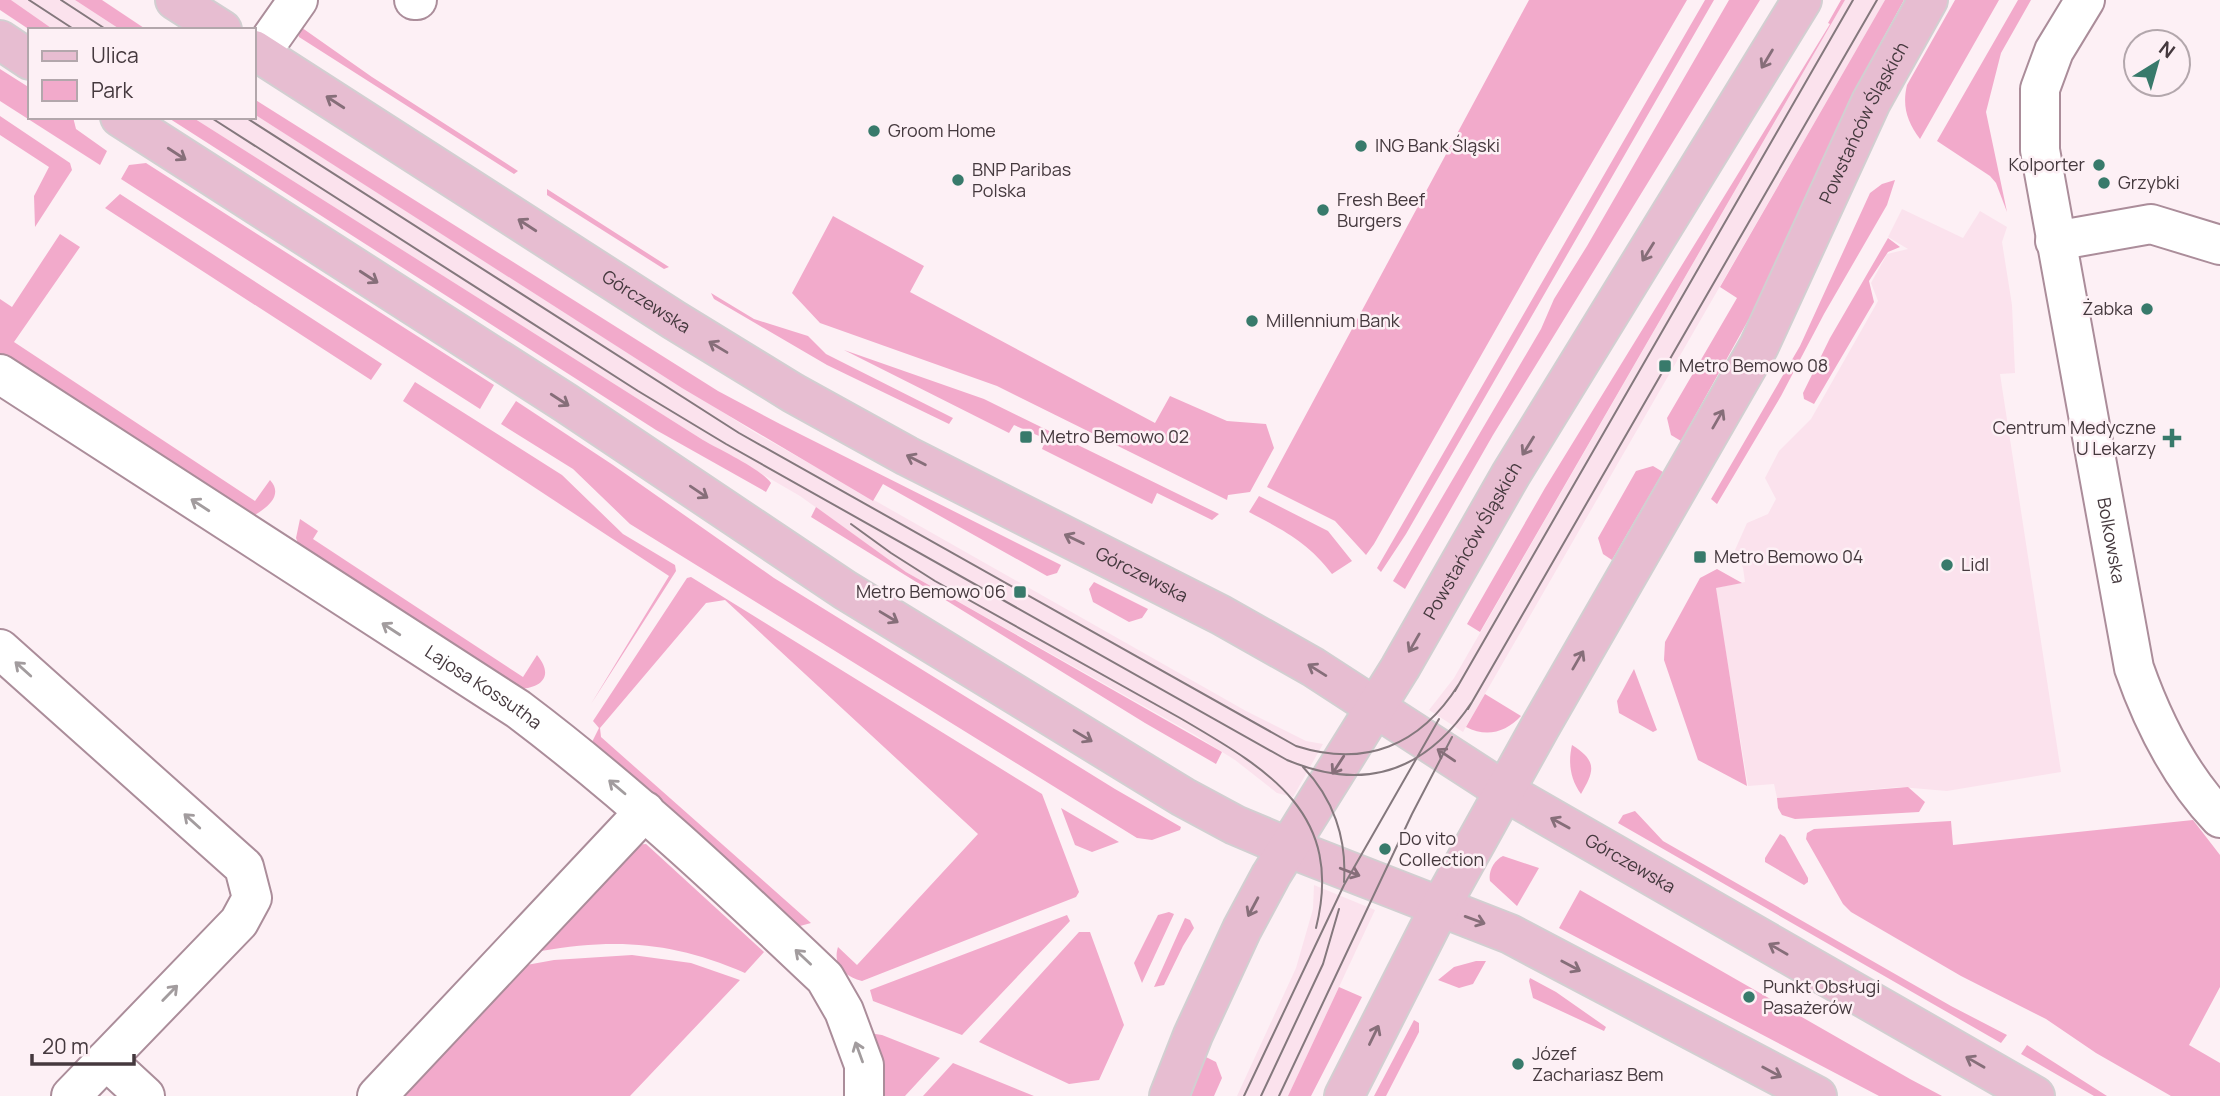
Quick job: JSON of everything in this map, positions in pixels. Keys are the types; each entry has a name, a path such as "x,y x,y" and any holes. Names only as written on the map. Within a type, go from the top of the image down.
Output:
{"main road":[{"path":"175,0 219,28"},
{"name":"Powstańców Śląskich","path":"1168,1096 1242,929 1287,847 1399,668 1511,474 1802,0"},
{"name":"Powstańców Śląskich","path":"1344,1096 1440,906 1759,346 1871,102 1928,0"},
{"path":"0,40 28,59"},
{"name":"Górczewska","path":"257,52 674,320 793,393 907,456 1210,609 1313,667 1504,792 2035,1096"},
{"path":"123,119 566,403 845,590 1183,797 1235,825 1521,940 1817,1096"}],"street":[{"path":"257,52 298,0"},
{"name":"Bolkowska","path":"2085,0 2054,51 2040,89 2040,150 2055,241 2096,450 2134,667 2150,713 2176,760 2220,818"},
{"path":"2055,241 2151,224 2220,245"},
{"name":"Lajosa Kossutha","path":"0,374 518,709 569,747 645,811 825,978 844,1011 864,1065 863,1096"},
{"path":"0,649 244,867 252,898 239,922 71,1096"},
{"path":"377,1096 645,811"},
{"path":"106,1060 145,1096"}],"shaded area":[{"path":"11,0 75,0 118,28 51,28"},
{"path":"1845,0 1885,0 1463,732 1429,710 1454,678"},
{"path":"256,115 754,432 1246,711 1306,741 1323,744 1293,797 1277,793 1235,760 1195,735 906,572 800,496 703,440 195,119 256,119"},
{"path":"1902,209 1963,238 1980,211 2007,227 2002,242 2012,305 2015,373 2000,374 2061,772 1947,791 1900,787 1777,798 1774,784 1748,786 1715,588 1745,582 1743,568 1735,550 1747,523 1768,514 1776,499 1765,478 1779,451 1811,419 1878,301 1871,283 1887,254 1908,249 1888,237"},
{"path":"1314,885 1375,910 1288,1096 1237,1096 1296,968 1313,909"}],"green space":[{"path":"0,0 11,0 51,28 28,29 0,10"},
{"path":"75,0 102,0 144,28 118,28"},
{"path":"1529,0 1687,0 1366,555 1335,521 1267,487"},
{"path":"1705,0 1714,0 1406,534 1381,572 1377,568"},
{"path":"1729,0 1760,0 1493,435 1405,589 1393,581"},
{"path":"1841,0 1845,0 1480,632 1467,624 1545,488 1830,24 1828,23"},
{"path":"1885,0 1904,0 1852,95 1755,308 1681,441 1671,435 1667,418 1737,298 1720,287"},
{"path":"1955,0 1999,0 1920,139 1907,114 1907,85"},
{"path":"2018,0 2031,0 2001,53 1986,112 2007,212 1996,183 1990,176 1937,141"},
{"path":"298,25 372,77 518,171 514,174 299,37"},
{"path":"0,69 28,87 28,119 0,101"},
{"path":"256,100 718,391 1061,565 1057,573 1047,576 883,484 873,501 682,388 256,115"},
{"path":"0,116 70,163 72,170 35,227 34,196 49,167 0,135"},
{"path":"28,119 74,119 76,129 107,151 100,165"},
{"path":"170,119 195,119 703,440 750,466 771,483 766,492 656,430"},
{"path":"146,163 494,385 480,409 121,179 129,165"},
{"path":"1895,180 1887,205 1824,314 1781,396 1717,504 1711,499 1800,346 1870,193 1882,184"},
{"path":"547,189 669,267 664,269 547,195"},
{"path":"120,194 382,364 371,380 105,208"},
{"path":"833,216 924,266 910,292 1155,423 1170,396 1227,421 1266,424 1274,448 1250,492 1228,495 1227,500 997,386 820,323 792,293"},
{"path":"60,234 80,247 14,342 255,501 270,480 274,486 274,496 264,509 253,516 0,356 0,299 12,307"},
{"path":"1888,238 1900,247 1888,252 1869,281 1874,302 1814,404 1804,399 1803,393 1830,338"},
{"path":"711,293 754,319 808,336 826,354 953,418 949,424 827,365 714,299"},
{"path":"844,350 984,399 1219,514 1212,520 1157,493 1152,504 1042,449 1046,439 1014,425 1009,433"},
{"path":"415,382 562,475 623,534 675,565 676,571 591,704 669,576 403,401"},
{"path":"516,401 774,578 1181,827 1180,830 1152,840 1137,838 630,524 573,469 501,424"},
{"path":"1653,466 1663,472 1612,560 1603,554 1598,538 1636,471"},
{"path":"1259,496 1328,531 1352,561 1332,574 1304,545 1249,512"},
{"path":"816,507 906,572 1222,752 1216,764 811,517"},
{"path":"300,519 318,531 313,539 523,677 537,655 545,670 542,681 531,687 514,689 301,551 296,538"},
{"path":"1717,569 1742,583 1716,588 1747,786 1698,760 1664,660 1665,642 1700,578"},
{"path":"691,577 1042,794 1079,892 1076,897 862,981 842,970 837,960 838,947 857,965 978,834 725,600 706,603 600,728 601,737 811,923 800,926 788,919 655,793 591,744 599,728 593,721 687,578"},
{"path":"1094,582 1148,609 1142,618 1129,622 1093,602 1089,589"},
{"path":"1634,669 1657,730 1653,732 1619,713 1617,701"},
{"path":"1485,694 1521,716 1496,732 1481,732 1466,727"},
{"path":"1572,745 1586,756 1591,766 1589,778 1581,794 1571,770"},
{"path":"1908,787 1925,802 1919,812 1795,819 1782,815 1778,808 1777,798"},
{"path":"1061,808 1119,842 1092,852 1075,845"},
{"path":"1635,811 1663,841 1951,1006 2007,1035 2001,1043 1618,823 1623,815"},
{"path":"2193,820 2220,855 2220,987 2189,1045 2220,1063 2220,1096 2171,1096 2096,1053 2046,1019 1961,976 1851,912 1843,904 1806,839 1807,833 1814,829 1951,821 1953,845"},
{"path":"1780,834 1785,837 1808,878 1804,885 1765,862"},
{"path":"646,844 764,952 745,973 694,955 645,946 595,945 541,951 536,944 634,845"},
{"path":"1503,856 1539,868 1517,906 1490,881 1492,867"},
{"path":"1580,890 1942,1096 1879,1096 1559,928"},
{"path":"1169,912 1174,914 1142,983 1134,963 1158,915"},
{"path":"1067,915 1070,921 962,1035 873,1001 870,990"},
{"path":"1185,918 1190,920 1194,928 1164,985 1154,987"},
{"path":"1079,932 1090,932 1124,1025 1099,1080 1069,1084 979,1042"},
{"path":"632,955 691,963 740,980 630,1096 394,1096 521,966 554,960"},
{"path":"1486,961 1473,984 1459,988 1438,980 1454,967"},
{"path":"1530,978 1556,992 1606,1027 1604,1031 1533,998"},
{"path":"1339,987 1362,997 1311,1096 1288,1096"},
{"path":"1414,1020 1419,1023 1419,1032 1386,1096 1374,1096"},
{"path":"869,1033 882,1035 940,1058 905,1096 879,1096"},
{"path":"2027,1045 2107,1096 2094,1096 2021,1054"},
{"path":"1206,1057 1216,1062 1222,1078 1214,1096 1191,1096"},
{"path":"953,1063 1034,1096 923,1096"}],"tram line":[{"path":"29,0 72,28"},
{"path":"61,0 104,28"},
{"path":"1455,691 1853,0"},
{"path":"1468,709 1877,0"},
{"path":"213,119 638,391 726,444 1287,760 1315,770 1342,775 1368,774 1392,769 1435,745 1472,702"},
{"path":"248,119 739,433 1296,746 1345,754 1368,752 1389,746 1408,737 1427,723 1459,684"},
{"path":"851,524 935,581 1180,718 1269,776 1292,799 1309,824 1319,853 1322,888 1316,928"},
{"path":"1244,1096 1344,885 1439,719"},
{"path":"1279,1096 1412,814 1452,737"},
{"path":"1303,767 1322,792 1336,820 1343,850 1344,882"},
{"path":"1261,1096 1323,964 1339,909"}],"place":[{"name":"Groom Home","path":"874,131"},
{"name":"ING Bank Śląski","path":"1361,146"},
{"name":"Kolporter","path":"2099,165"},
{"name":"BNP Paribas Polska","path":"958,180"},
{"name":"Grzybki","path":"2104,183"},
{"name":"Fresh Beef Burgers","path":"1323,210"},
{"name":"Żabka","path":"2147,309"},
{"name":"Millennium Bank","path":"1252,321"},
{"name":"Metro Bemowo 08","path":"1665,366"},
{"name":"Metro Bemowo 02","path":"1026,437"},
{"name":"Centrum Medyczne U Lekarzy","path":"2172,438"},
{"name":"Metro Bemowo 04","path":"1700,557"},
{"name":"Lidl","path":"1947,565"},
{"name":"Metro Bemowo 06","path":"1020,592"},
{"name":"Do vito Collection","path":"1385,849"},
{"name":"Punkt Obsługi Pasażerów","path":"1749,997"},
{"name":"Józef Zachariasz Bem","path":"1518,1064"}]}
